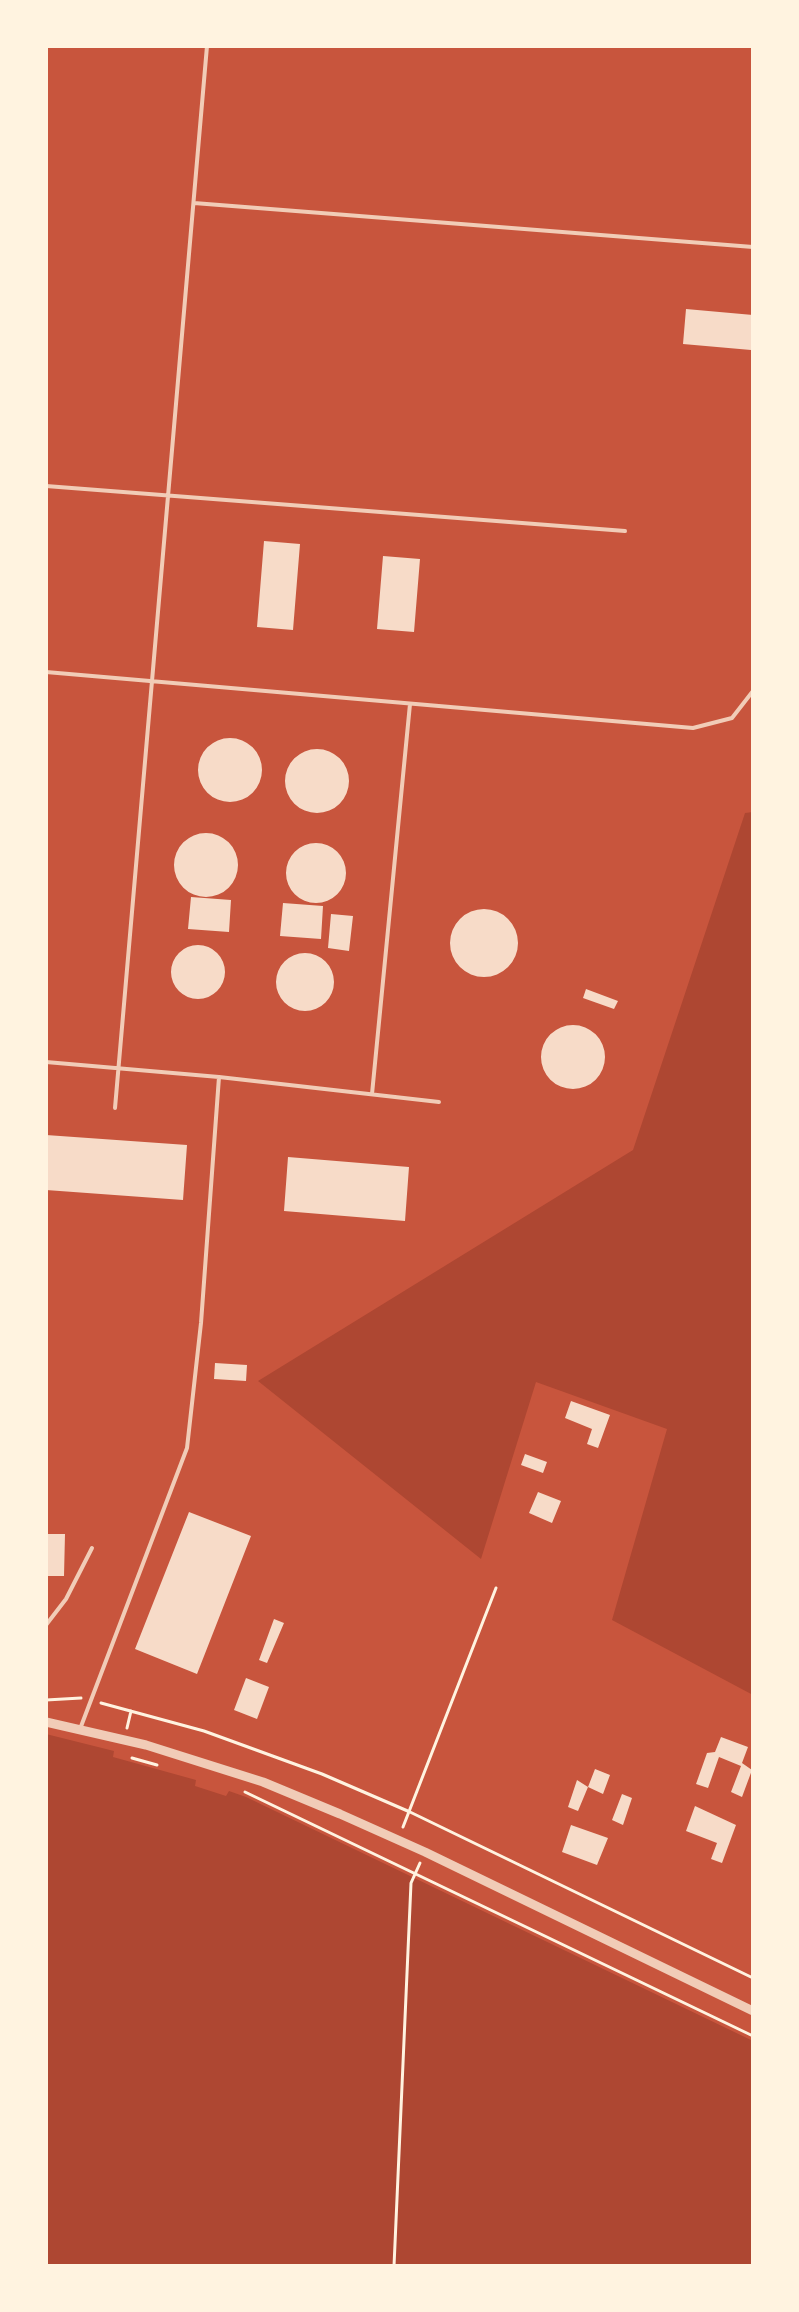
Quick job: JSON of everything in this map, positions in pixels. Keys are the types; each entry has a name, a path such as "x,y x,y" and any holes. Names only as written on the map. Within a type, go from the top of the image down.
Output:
{"street":[{"path":"46,1722 124,1739 263,1782 425,1852 753,2012"}],"lane":[{"path":"116,1108 207,46"},
{"path":"194,203 753,247"},
{"path":"46,486 624,531"},
{"path":"46,672 693,728 732,718 753,691"},
{"path":"372,1094 410,704"},
{"path":"46,1062 219,1078 438,1102"},
{"path":"80,1729 186,1448 200,1341 219,1078"},
{"path":"46,1625 66,1599 92,1548"}],"path":[{"path":"397,1839 410,1812 496,1588"},
{"path":"46,1700 80,1698 91,1700 204,1731 256,1748 410,1812 753,1978"},
{"path":"124,1739 131,1711"},
{"path":"130,1757 166,1768"},
{"path":"237,1790 343,1838 753,2036"},
{"path":"394,2266 411,1883 425,1852"}],"shaded area":[{"path":"753,812 753,1695 612,1620 667,1429 536,1382 481,1559 258,1381 633,1150 745,813"},
{"path":"46,1734 114,1751 113,1757 196,1780 195,1786 226,1796 229,1791 246,1797 753,2041 753,2266 46,2266"}],"building":[{"path":"686,309 753,315 751,350 683,344"},
{"path":"264,541 300,544 293,630 257,627"},
{"path":"383,556 420,559 414,632 377,629"},
{"path":"224,738 236,738 253,747 260,758 262,770 260,782 253,793 236,802 224,802 212,797 203,788 198,776 198,764 203,752 212,743"},
{"path":"311,749 323,749 340,758 347,769 349,781 347,793 340,804 323,813 311,813 299,808 290,799 285,787 285,775 290,763 299,754"},
{"path":"200,833 212,833 229,842 236,853 238,865 236,877 229,888 212,897 200,897 188,892 179,883 174,871 174,859 179,847 188,838"},
{"path":"310,843 322,843 333,848 341,856 346,867 344,885 333,898 322,903 310,903 299,898 291,890 286,879 286,867 291,856 299,848"},
{"path":"191,897 231,900 229,932 188,929"},
{"path":"283,903 323,906 321,939 280,936"},
{"path":"484,909 497,912 508,919 515,930 518,943 515,956 508,967 497,974 484,977 471,974 460,967 453,956 450,943 453,930 460,919 471,912"},
{"path":"331,914 353,916 349,951 328,948"},
{"path":"198,945 208,947 217,953 223,962 225,972 223,982 217,991 208,997 198,999 188,997 179,991 173,982 171,972 173,962 179,953 188,947"},
{"path":"305,953 316,955 329,966 334,982 332,993 321,1006 305,1011 294,1009 281,998 276,982 278,971 289,958"},
{"path":"586,989 618,1001 614,1009 583,998"},
{"path":"573,1025 591,1031 599,1039 605,1057 599,1075 591,1083 573,1089 555,1083 547,1075 541,1057 547,1039 555,1031"},
{"path":"46,1135 187,1145 183,1200 46,1190"},
{"path":"288,1157 409,1167 405,1221 284,1211"},
{"path":"215,1363 247,1365 246,1381 214,1379"},
{"path":"571,1401 610,1415 598,1448 587,1444 592,1429 565,1418"},
{"path":"525,1454 547,1462 543,1473 521,1465"},
{"path":"538,1492 561,1501 552,1523 529,1513"},
{"path":"189,1512 251,1536 197,1674 135,1649"},
{"path":"46,1534 65,1534 64,1576 46,1576"},
{"path":"274,1619 284,1623 267,1663 259,1660"},
{"path":"246,1678 269,1687 257,1719 234,1710"},
{"path":"721,1737 748,1747 742,1763 752,1770 742,1797 731,1792 741,1766 719,1757 708,1788 696,1784 707,1753 715,1752"},
{"path":"595,1769 610,1775 603,1794 588,1787"},
{"path":"577,1780 588,1787 578,1811 568,1807"},
{"path":"622,1794 632,1798 623,1825 612,1820"},
{"path":"695,1806 736,1825 722,1863 711,1859 717,1843 686,1831"},
{"path":"571,1825 608,1838 597,1865 562,1852"}]}
